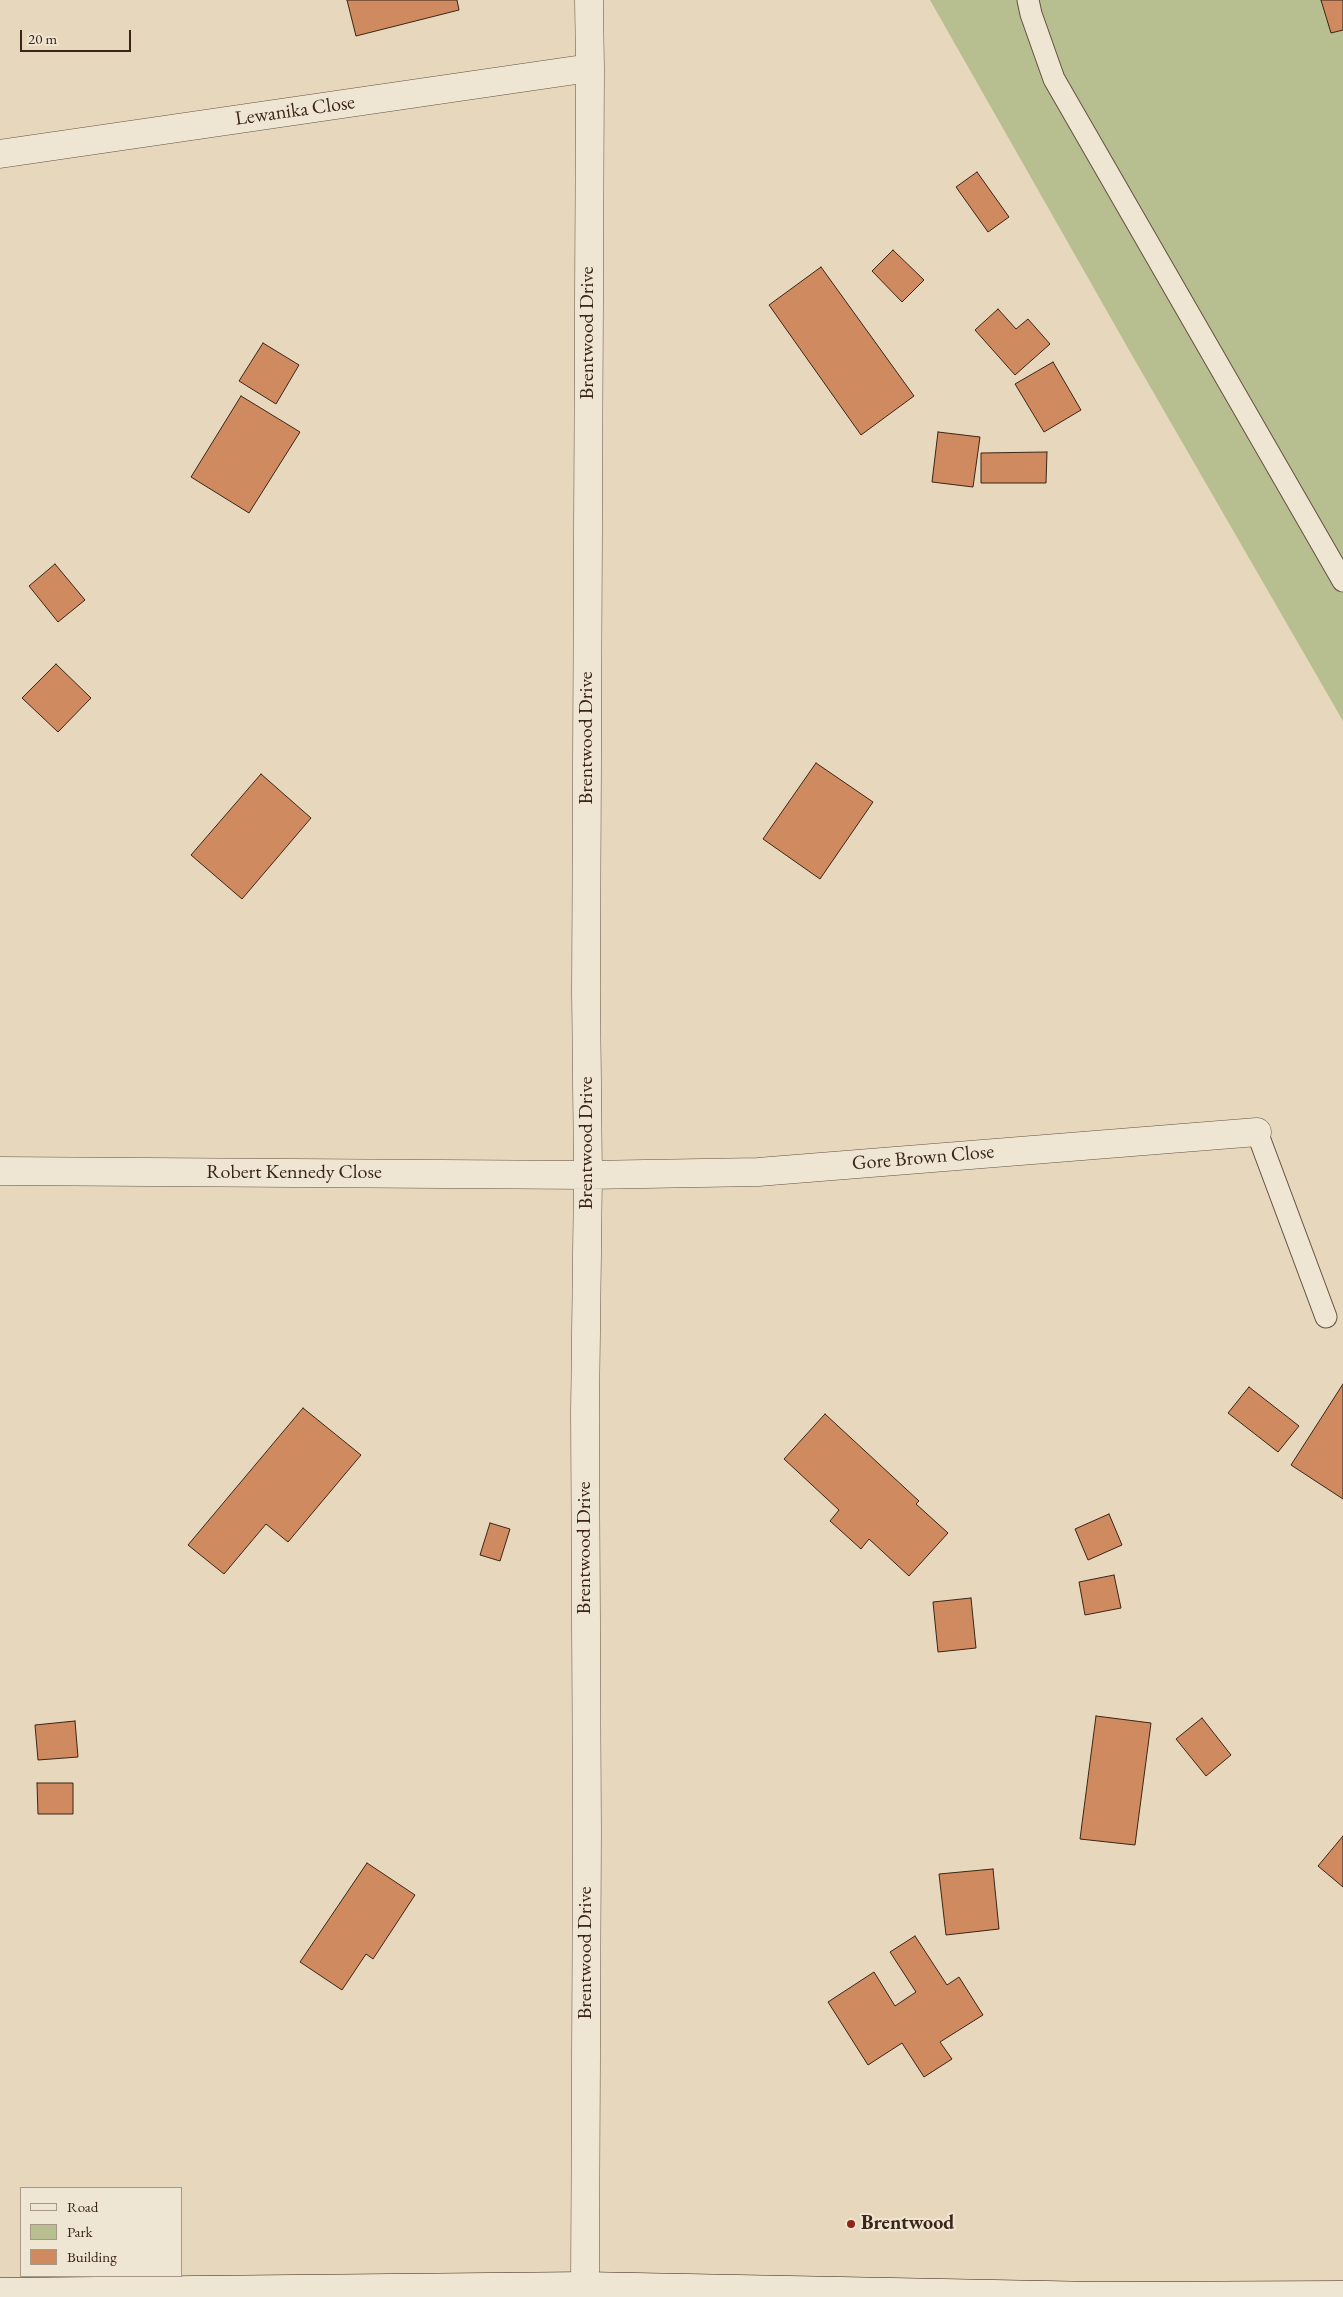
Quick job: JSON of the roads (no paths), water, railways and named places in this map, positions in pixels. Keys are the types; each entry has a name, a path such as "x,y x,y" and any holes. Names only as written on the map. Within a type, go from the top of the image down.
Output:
{"street":[{"name":"Brentwood Drive","path":"585,2286 587,1831 585,1412 588,1175 586,963 590,68 588,0"},
{"name":"Lewanika Close","path":"0,154 590,68"},
{"name":"Gore Brown Close","path":"588,1175 758,1172 1257,1132"},
{"name":"Robert Kennedy Close","path":"0,1171 588,1175"},
{"path":"0,2292 585,2286 1097,2296 1343,2295"}],"lane":[{"path":"1028,0 1031,14 1054,79 1343,581"},
{"path":"1257,1132 1326,1317"}],"place":[{"name":"Brentwood","path":"851,2224"}]}
